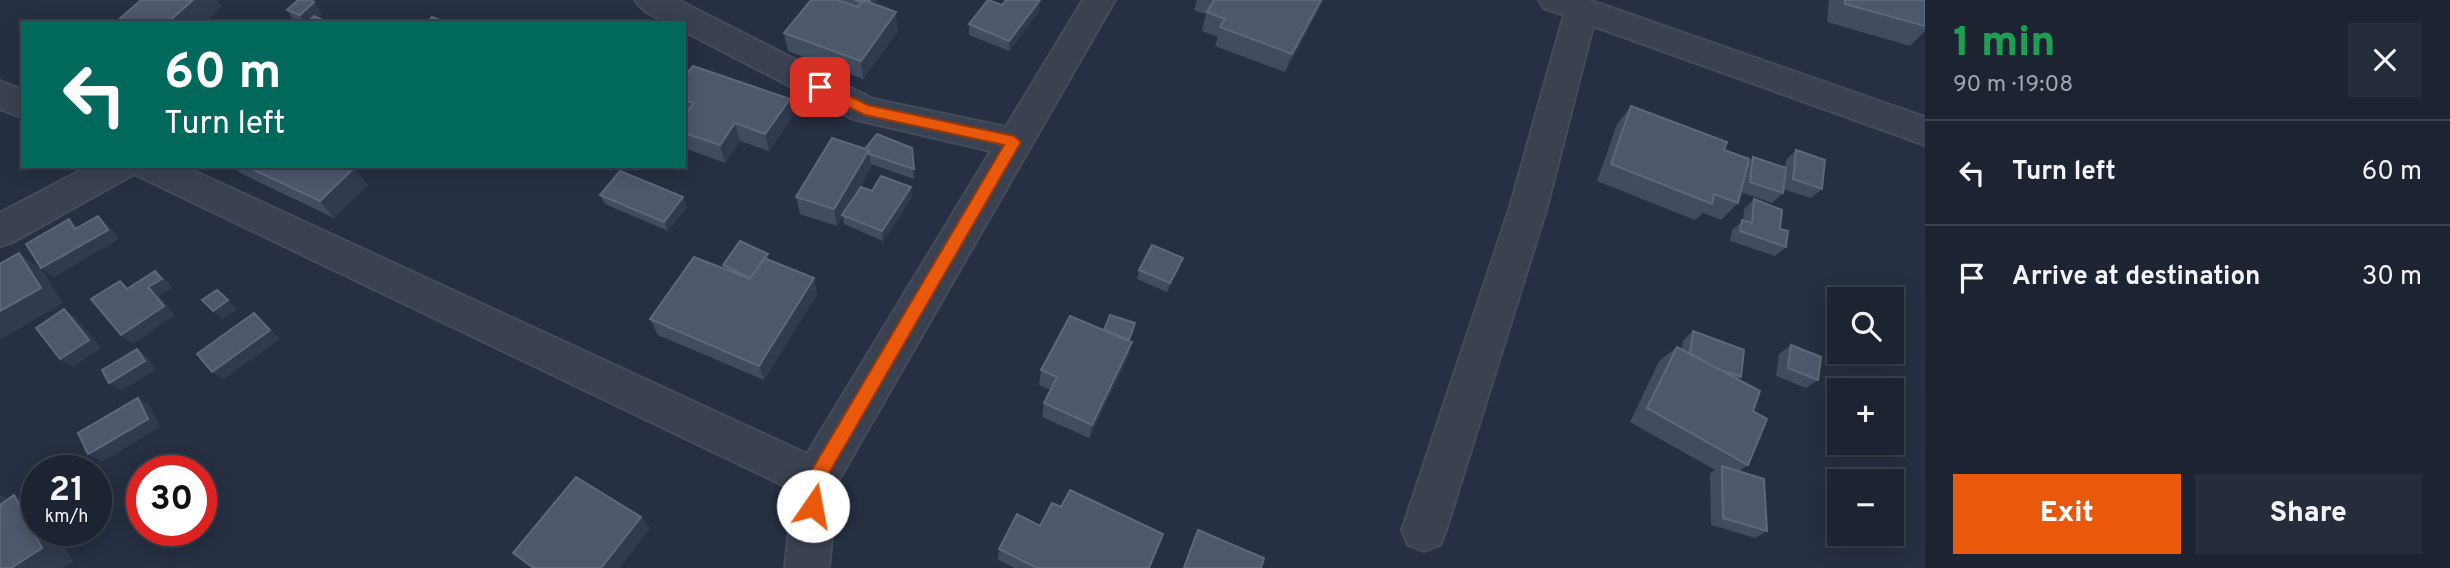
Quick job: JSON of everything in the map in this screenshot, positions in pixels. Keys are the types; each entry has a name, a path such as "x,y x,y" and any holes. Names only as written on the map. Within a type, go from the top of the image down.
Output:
{"street":[{"path":"651,0 865,110 1014,142"},
{"path":"807,568 816,479 1099,0"},
{"path":"1424,530 1562,94 1568,5 1925,131"},
{"path":"0,94 21,104"},
{"path":"0,231 117,168"},
{"path":"152,168 816,479"}],"building":[{"path":"141,0 193,0 169,21 117,21"},
{"path":"298,0 314,2 300,15 287,10"},
{"path":"811,0 837,0 858,7 863,0 896,12 861,61 784,33"},
{"path":"988,0 1002,5 1006,0 1040,0 1009,41 969,24"},
{"path":"1214,0 1321,0 1292,54 1220,27 1225,19 1207,12"},
{"path":"1845,0 1925,0 1925,26 1845,4"},
{"path":"314,16 325,21 309,21"},
{"path":"693,66 790,99 765,134 735,123 720,145 686,134 686,114 694,103 686,101 686,75"},
{"path":"1631,106 1727,142 1724,150 1749,159 1738,203 1714,194 1712,204 1611,164"},
{"path":"877,134 912,148 914,169 869,154 869,150 865,149"},
{"path":"832,138 869,150 834,209 796,197"},
{"path":"1796,150 1825,160 1822,189 1793,179"},
{"path":"1753,157 1786,168 1783,193 1750,182"},
{"path":"250,168 354,168 320,201"},
{"path":"620,171 683,197 664,222 600,195"},
{"path":"881,176 911,187 882,231 842,215 861,187 872,191"},
{"path":"1754,199 1782,210 1780,229 1788,231 1786,247 1740,231 1742,220 1752,223"},
{"path":"98,216 108,230 41,268 26,244 69,219 75,229"},
{"path":"740,241 768,254 750,278 723,265"},
{"path":"1152,245 1183,258 1170,283 1139,270"},
{"path":"19,253 41,288 0,311 0,264"},
{"path":"694,257 750,279 764,258 814,278 759,366 650,319"},
{"path":"155,271 162,279 148,287 164,306 121,335 91,299 120,281 127,289"},
{"path":"217,290 228,300 213,311 202,300"},
{"path":"64,309 89,340 60,359 36,328"},
{"path":"254,313 270,330 212,372 197,354"},
{"path":"1110,315 1135,323 1129,340 1104,330"},
{"path":"1070,316 1132,342 1092,425 1044,403 1057,377 1041,370"},
{"path":"1693,331 1744,350 1741,377 1718,369 1690,353"},
{"path":"1791,345 1821,357 1818,380 1788,368"},
{"path":"1677,347 1760,391 1753,411 1767,419 1748,465 1647,408"},
{"path":"137,349 145,361 109,383 102,370"},
{"path":"138,398 148,419 88,454 78,433"},
{"path":"1722,466 1764,479 1767,531 1723,518"},
{"path":"576,477 641,517 601,568 534,568 513,553"},
{"path":"1070,490 1163,534 1149,568 1037,568 999,549 1017,514 1040,526 1052,503 1061,507"},
{"path":"14,495 21,508 21,546 42,548 11,568 0,568 0,505"},
{"path":"1198,530 1264,558 1261,568 1184,568"}],"route":[{"path":"813,506 816,479 1014,142 865,110 820,87"}]}
